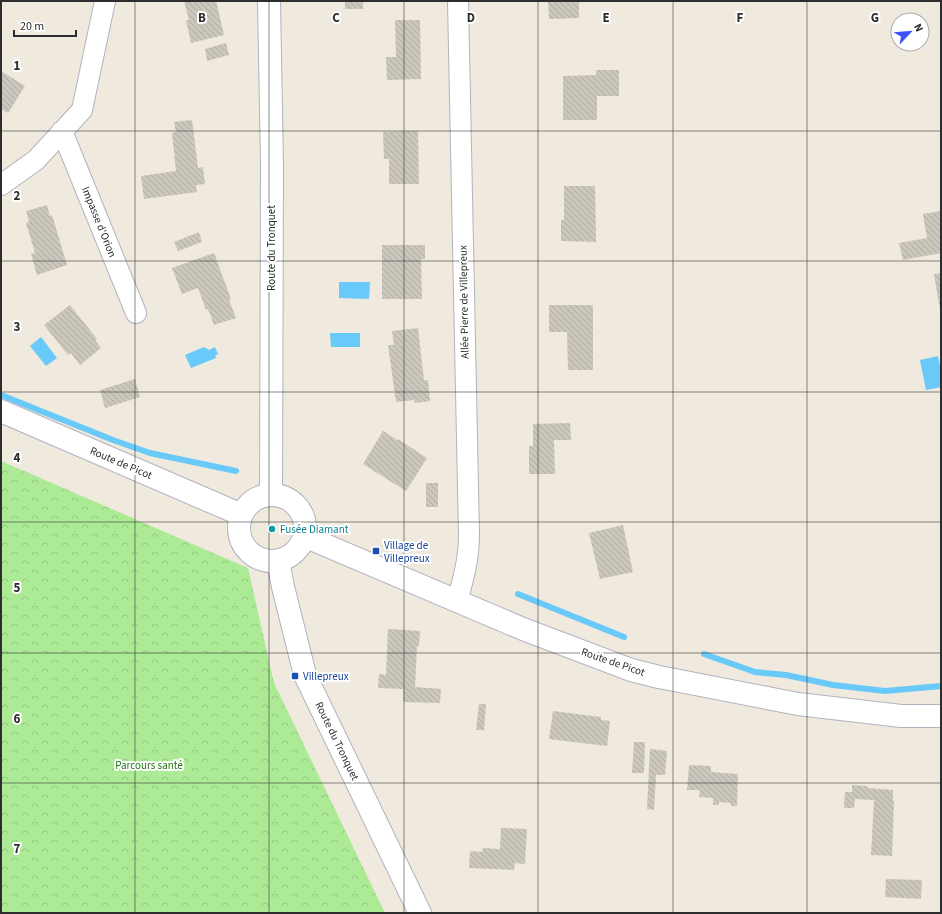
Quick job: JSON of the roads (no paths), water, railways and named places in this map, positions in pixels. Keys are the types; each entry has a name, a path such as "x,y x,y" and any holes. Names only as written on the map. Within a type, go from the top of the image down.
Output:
{"main road":[{"name":"Route du Tronquet","path":"269,1 272,165 271,495"},
{"name":"Route de Picot","path":"1,411 242,515"},
{"path":"271,495 281,496 290,500 298,507 303,516 305,526 301,545 295,552 288,558 268,562 258,559 249,553 239,535 239,524 247,507 262,497 271,495"},
{"name":"Route de Picot","path":"304,536 457,602 631,670 659,677 798,704 901,716 941,716"},
{"name":"Route du Tronquet","path":"278,561 305,675 420,913"}],"street":[{"path":"1,185 36,160 82,110 105,1"},
{"name":"Allée Pierre de Villepreux","path":"457,602 469,549 458,1"},
{"name":"Impasse d'Orion","path":"62,131 136,313"}],"water":[{"path":"339,282 370,282 369,299 339,298"},
{"path":"330,333 360,333 360,347 331,347"},
{"path":"41,337 57,358 46,366 30,346"},
{"path":"204,347 209,350 215,347 218,354 215,356 216,358 191,368 185,355"},
{"path":"938,356 941,371 941,387 926,390 920,360"}],"waterway":[{"path":"1,395 113,440 150,453 236,471"},
{"path":"518,594 624,637"},
{"path":"704,654 755,672 786,675 833,685 885,691 941,686"}],"place":[{"name":"Fusée Diamant","path":"272,529"},
{"name":"Village de Villepreux","path":"376,551"},
{"name":"Villepreux","path":"295,676"}],"park label":[{"name":"Parcours santé","path":"149,765"}]}
